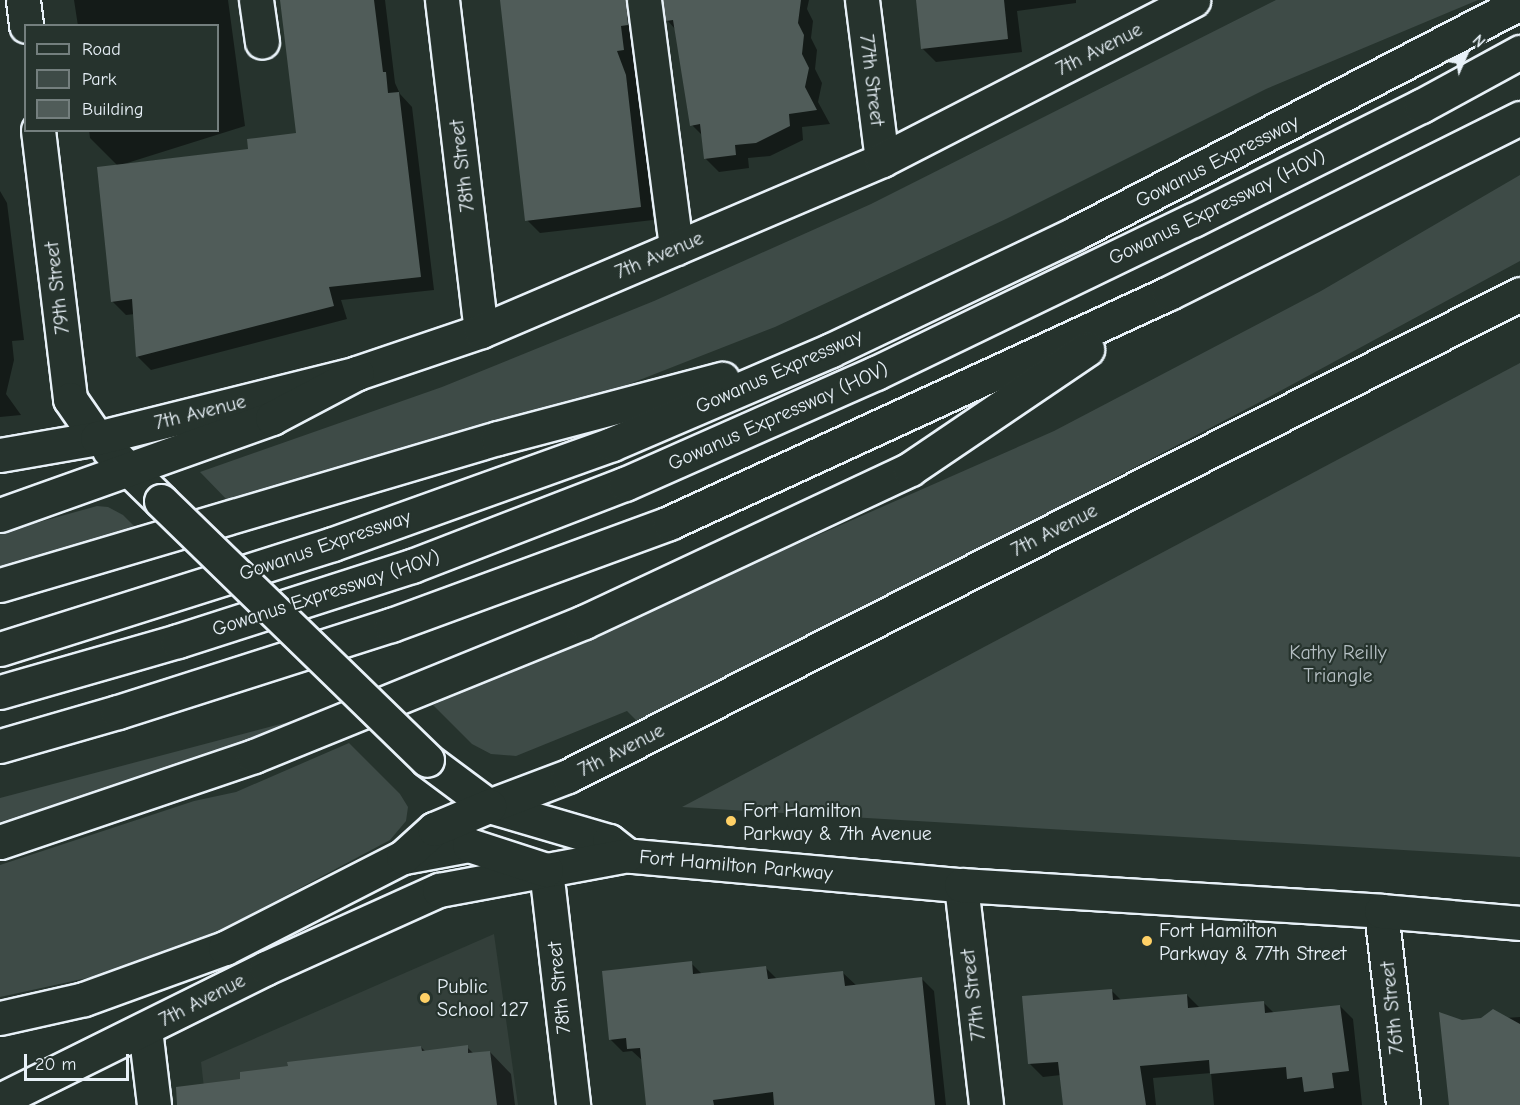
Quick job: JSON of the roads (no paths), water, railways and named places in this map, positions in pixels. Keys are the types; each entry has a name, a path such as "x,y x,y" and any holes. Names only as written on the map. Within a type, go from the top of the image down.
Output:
{"main road":[{"path":"23,0 26,24"},
{"path":"256,0 262,42"},
{"name":"78th Street","path":"442,0 481,331"},
{"path":"644,0 676,248"},
{"name":"77th Street","path":"862,0 882,160"},
{"name":"7th Avenue","path":"97,438 357,373 481,331 882,160 1193,0"},
{"name":"Gowanus Expressway","path":"0,649 333,544 601,448 831,350 1074,234 1520,3"},
{"name":"Gowanus Expressway (HOV)","path":"0,692 178,642 412,566 625,484 876,373 1193,220 1421,106 1520,52"},
{"path":"0,746 118,712 391,625 669,523 1169,293 1520,118"},
{"name":"79th Street","path":"38,132 70,399 97,438"},
{"path":"0,842 254,756 551,635 910,469 1169,293"},
{"name":"7th Avenue","path":"403,857 434,829 568,776 1520,294"},
{"path":"0,585 498,438 831,350"},
{"path":"0,515 272,418 357,373"},
{"path":"0,455 97,438"},
{"name":"Fort Hamilton Parkway","path":"97,438 428,760 489,806 609,841 627,855 961,885 1381,911 1520,923"},
{"path":"0,1018 84,999 201,958 403,857 469,844 546,870"},
{"name":"7th Avenue","path":"0,1100 266,968 439,890 627,855"},
{"name":"78th Street","path":"546,870 573,1105"},
{"name":"77th Street","path":"961,885 986,1105"},
{"name":"76th Street","path":"1381,911 1403,1105"},
{"path":"145,1029 154,1105"}],"place":[{"name":"Fort Hamilton Parkway & 7th Avenue","path":"731,821"},
{"name":"Fort Hamilton Parkway & 77th Street","path":"1147,941"},
{"name":"Public School 127","path":"425,998"}],"park label":[{"name":"Kathy Reilly Triangle","path":"1338,664"}]}
